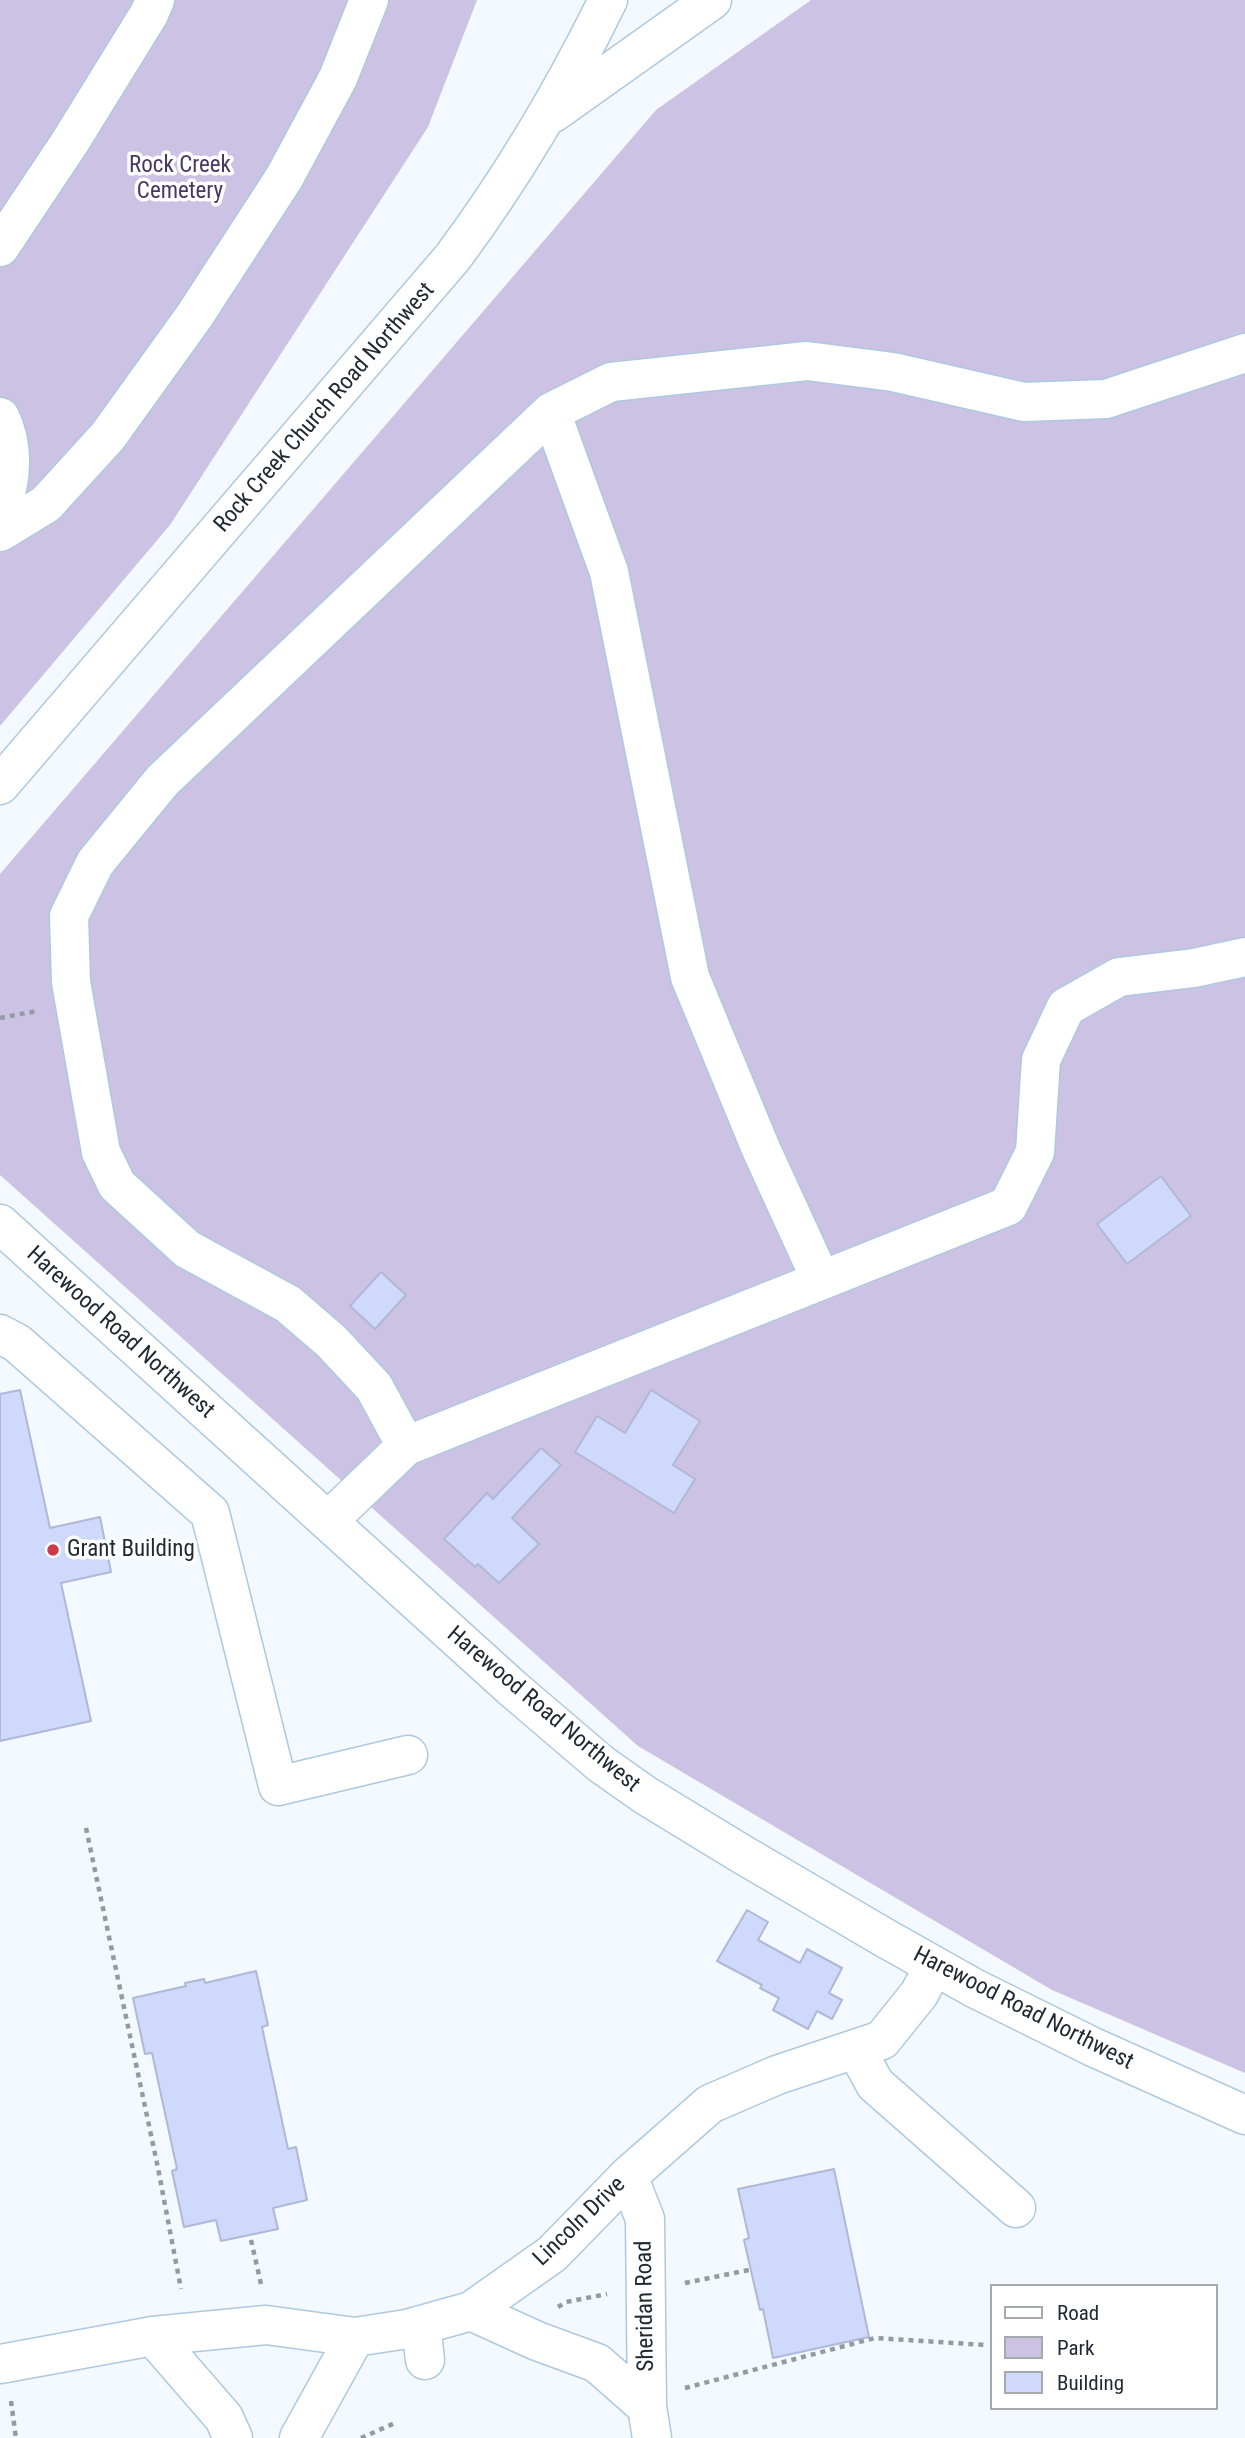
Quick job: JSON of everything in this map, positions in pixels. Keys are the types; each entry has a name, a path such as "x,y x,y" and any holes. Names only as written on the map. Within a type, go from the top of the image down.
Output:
{"street":[{"path":"0,247 70,142 155,0"},
{"path":"0,532 46,505 108,436 195,315 284,178 338,78 369,0"},
{"name":"Rock Creek Church Road Northwest","path":"0,785 426,290 504,187 545,119 608,0"},
{"path":"545,119 712,0"},
{"path":"406,1446 374,1388 331,1341 288,1304 187,1249 117,1185 101,1152 71,982 69,916 95,863 162,781 551,412 611,382 807,360 893,372 1024,402 1106,399 1245,353"},
{"path":"551,412 609,572 690,977 761,1149 821,1280"},
{"path":"0,417 9,449 9,477 0,508"},
{"path":"328,1521 406,1446 1009,1206 1035,1152 1041,1060 1066,1007 1119,977 1194,968 1245,957"},
{"name":"Harewood Road Northwest","path":"0,1224 512,1688 601,1764 656,1802 934,1966 1093,2047 1245,2115"},
{"path":"0,1334 17,1343 210,1513 278,1786 408,1755"},
{"name":"Lincoln Drive","path":"5,2379 153,2336 266,2325 355,2337 423,2342 552,2255 628,2176 710,2104 777,2075 882,2040 919,1994 934,1966"},
{"path":"856,2049 875,2084 1016,2208"},
{"name":"Sheridan Road","path":"628,2176 645,2219 658,2412"},
{"path":"471,2311 597,2364 658,2412"},
{"path":"153,2336 224,2418 233,2438"},
{"path":"299,2438 355,2337"}],"path":[{"path":"0,1018 45,1010"},
{"path":"86,1828 181,2289"},
{"path":"251,2240 261,2284"},
{"path":"676,2285 749,2270"},
{"path":"540,2342 566,2302 620,2292"},
{"path":"658,2412 875,2338 986,2345"},
{"path":"5,2379 16,2438"},
{"path":"361,2438 395,2423"}],"green space":[{"name":"Rock Creek Cemetery","path":"0,0 477,0 428,127 170,525 0,726"},
{"path":"811,0 1245,0 1245,2073 1052,1990 638,1746 0,1175 0,874 656,110"}],"building":[{"path":"1161,1176 1191,1216 1127,1264 1097,1224"},
{"path":"381,1272 406,1295 375,1329 350,1306"},
{"name":"Grant Building","path":"20,1390 50,1528 100,1517 111,1572 61,1583 91,1721 0,1741 0,1394"},
{"path":"651,1390 700,1421 673,1465 695,1479 674,1513 575,1452 597,1416 625,1433"},
{"path":"541,1448 561,1465 512,1518 539,1544 499,1583 478,1564 475,1567 444,1539 487,1493 493,1499"},
{"path":"747,1910 768,1922 758,1940 800,1963 807,1949 842,1968 829,1993 842,2000 832,2019 817,2011 808,2029 773,2010 779,1998 760,1988 762,1985 717,1961"},
{"path":"256,1971 268,2025 262,2027 288,2149 296,2147 307,2200 273,2208 278,2229 221,2241 216,2220 184,2227 172,2171 177,2169 152,2053 145,2054 133,1998 186,1986 185,1983 204,1979 205,1983"},
{"path":"834,2169 869,2337 773,2358 744,2240 749,2238 738,2189"}],"place":[{"name":"Grant Building","path":"53,1550"}]}
